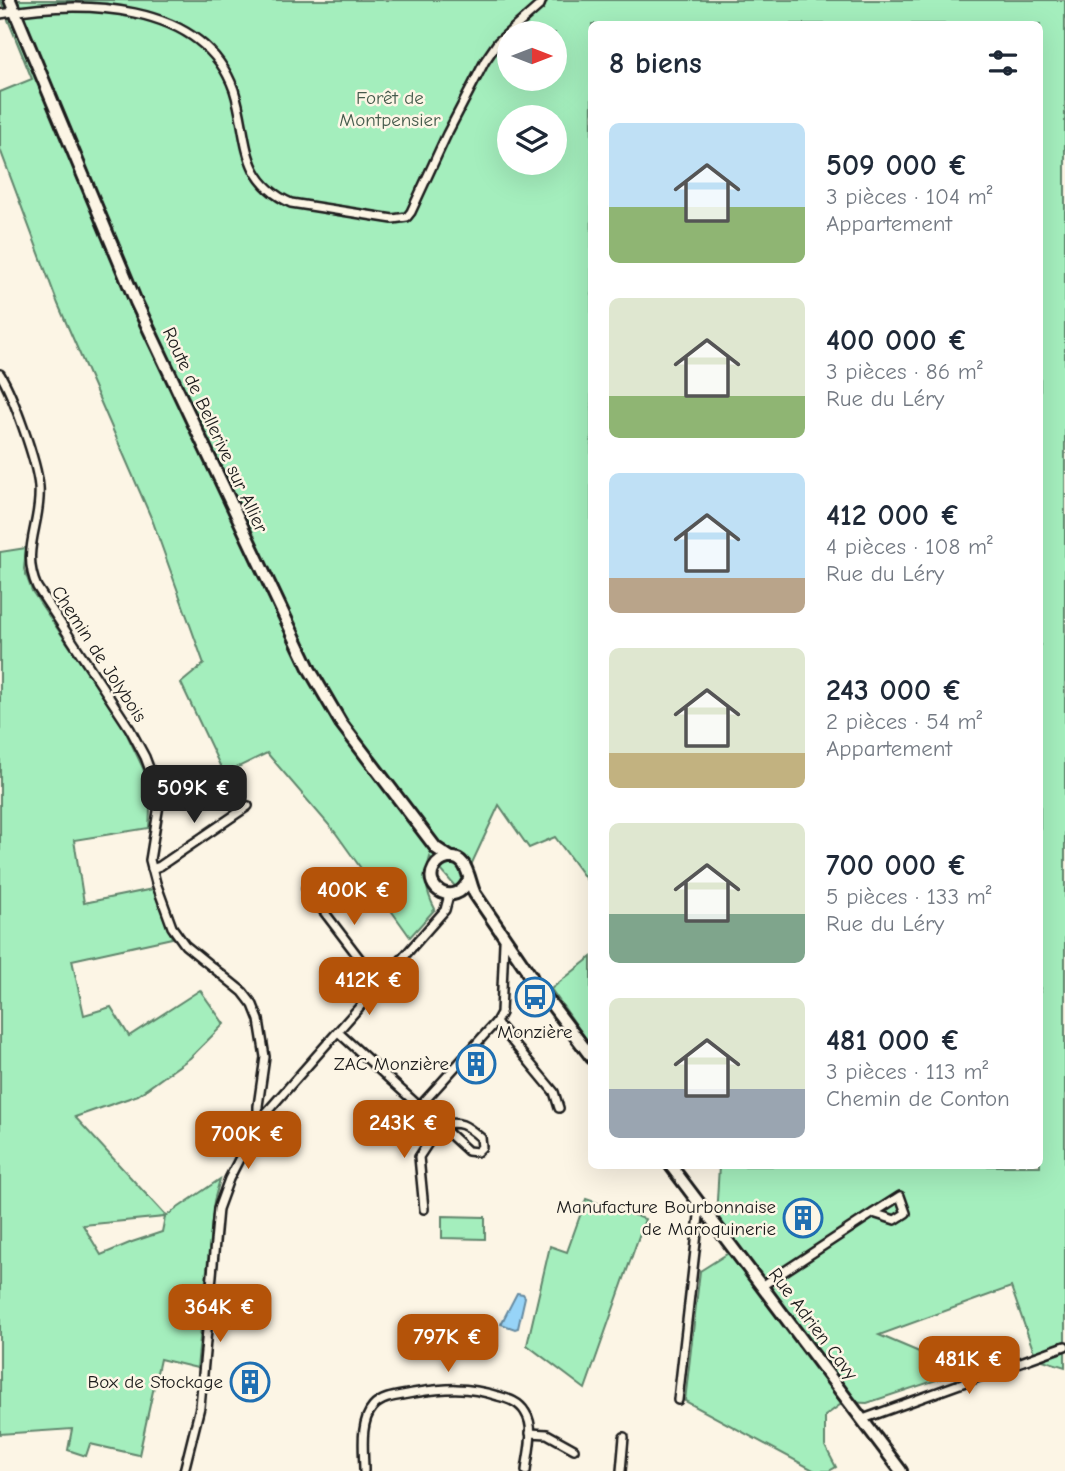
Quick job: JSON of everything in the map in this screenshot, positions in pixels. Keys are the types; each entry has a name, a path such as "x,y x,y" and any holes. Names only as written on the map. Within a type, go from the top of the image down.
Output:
{"main road":[{"name":"Route de Bellerive sur Allier","path":"12,6 156,346 310,670 341,723 436,848 452,858"},
{"name":"Route de Bellerive sur Allier","path":"436,848 439,862"},
{"path":"468,881 461,892 449,895 438,890 432,879 439,862 452,858 466,867 468,881 531,976 588,1053"},
{"path":"461,892 475,902 531,976"},
{"name":"Rue Adrien Cavy","path":"673,1169 901,1471"}],"street":[{"path":"0,14 12,6 105,5 143,13 172,23 195,36 224,69 239,106 248,159 264,185 291,203 393,219 407,217 411,212 447,134 498,42 540,5 542,0"},
{"name":"Chemin de Jolybois","path":"0,374 21,424 39,488 30,570 37,587 130,729 145,757 159,805 151,850 152,869 177,934 185,945 243,992 253,1005 262,1031 265,1058 258,1122"},
{"path":"152,869 248,806"},
{"path":"306,888 379,984"},
{"path":"184,1471 200,1406 218,1209 229,1179 258,1122 445,910 449,895"},
{"path":"420,1106 496,1022 501,1013 503,942"},
{"path":"503,964 515,958"},
{"path":"496,1022 554,1092 559,1108"},
{"path":"338,1032 420,1106 440,1125 468,1151 477,1152 482,1147 481,1138 468,1127 453,1122 440,1125 419,1157 424,1209"},
{"path":"678,1401 701,1206"},
{"path":"762,1286 873,1213"},
{"path":"863,1419 1065,1346"},
{"path":"365,1471 364,1436 368,1415 376,1405 390,1397 448,1388 481,1390 517,1403 528,1417 530,1433 526,1471"},
{"path":"530,1433 547,1434 574,1449"},
{"path":"621,1471 624,1437"}],"green space":[{"name":"Forêt de Montpensier","path":"0,0 1065,0 1065,1367 1036,1358 1011,1287 879,1335 964,1371 867,1403 844,1402 825,1416 825,1446 836,1467 829,1471 815,1471 685,1401 700,1271 730,1252 715,1234 719,1169 1043,1169 1043,21 588,21 588,882 555,837 529,848 499,805 459,891 430,857 427,883 435,909 410,937 335,832 267,753 224,774 181,683 204,664 153,522 58,304 0,149 0,92 32,79"},
{"path":"26,548 24,569 32,591 122,724 151,791 149,828 74,840 84,903 153,889 172,938 72,960 84,1015 111,1007 129,1036 200,990 224,1024 190,1058 138,1095 75,1117 166,1216 220,1179 214,1201 197,1368 160,1359 139,1455 90,1444 86,1456 68,1450 72,1429 0,1434 0,552","holes":["165,1217 162,1232 101,1255 83,1225"]},
{"path":"588,959 588,1042 551,989"},
{"path":"586,1199 645,1219 585,1389 527,1345 550,1246 567,1252"},
{"path":"442,1216 485,1217 485,1239 442,1238"}],"water":[{"path":"517,1293 525,1297 518,1328 515,1329 501,1324"}],"place":[{"name":"Monzière","path":"535,997"},
{"name":"ZAC Monzière","path":"476,1064"},
{"name":"Manufacture Bourbonnaise de Maroquinerie","path":"803,1218"},
{"name":"Box de Stockage","path":"250,1382"}]}
